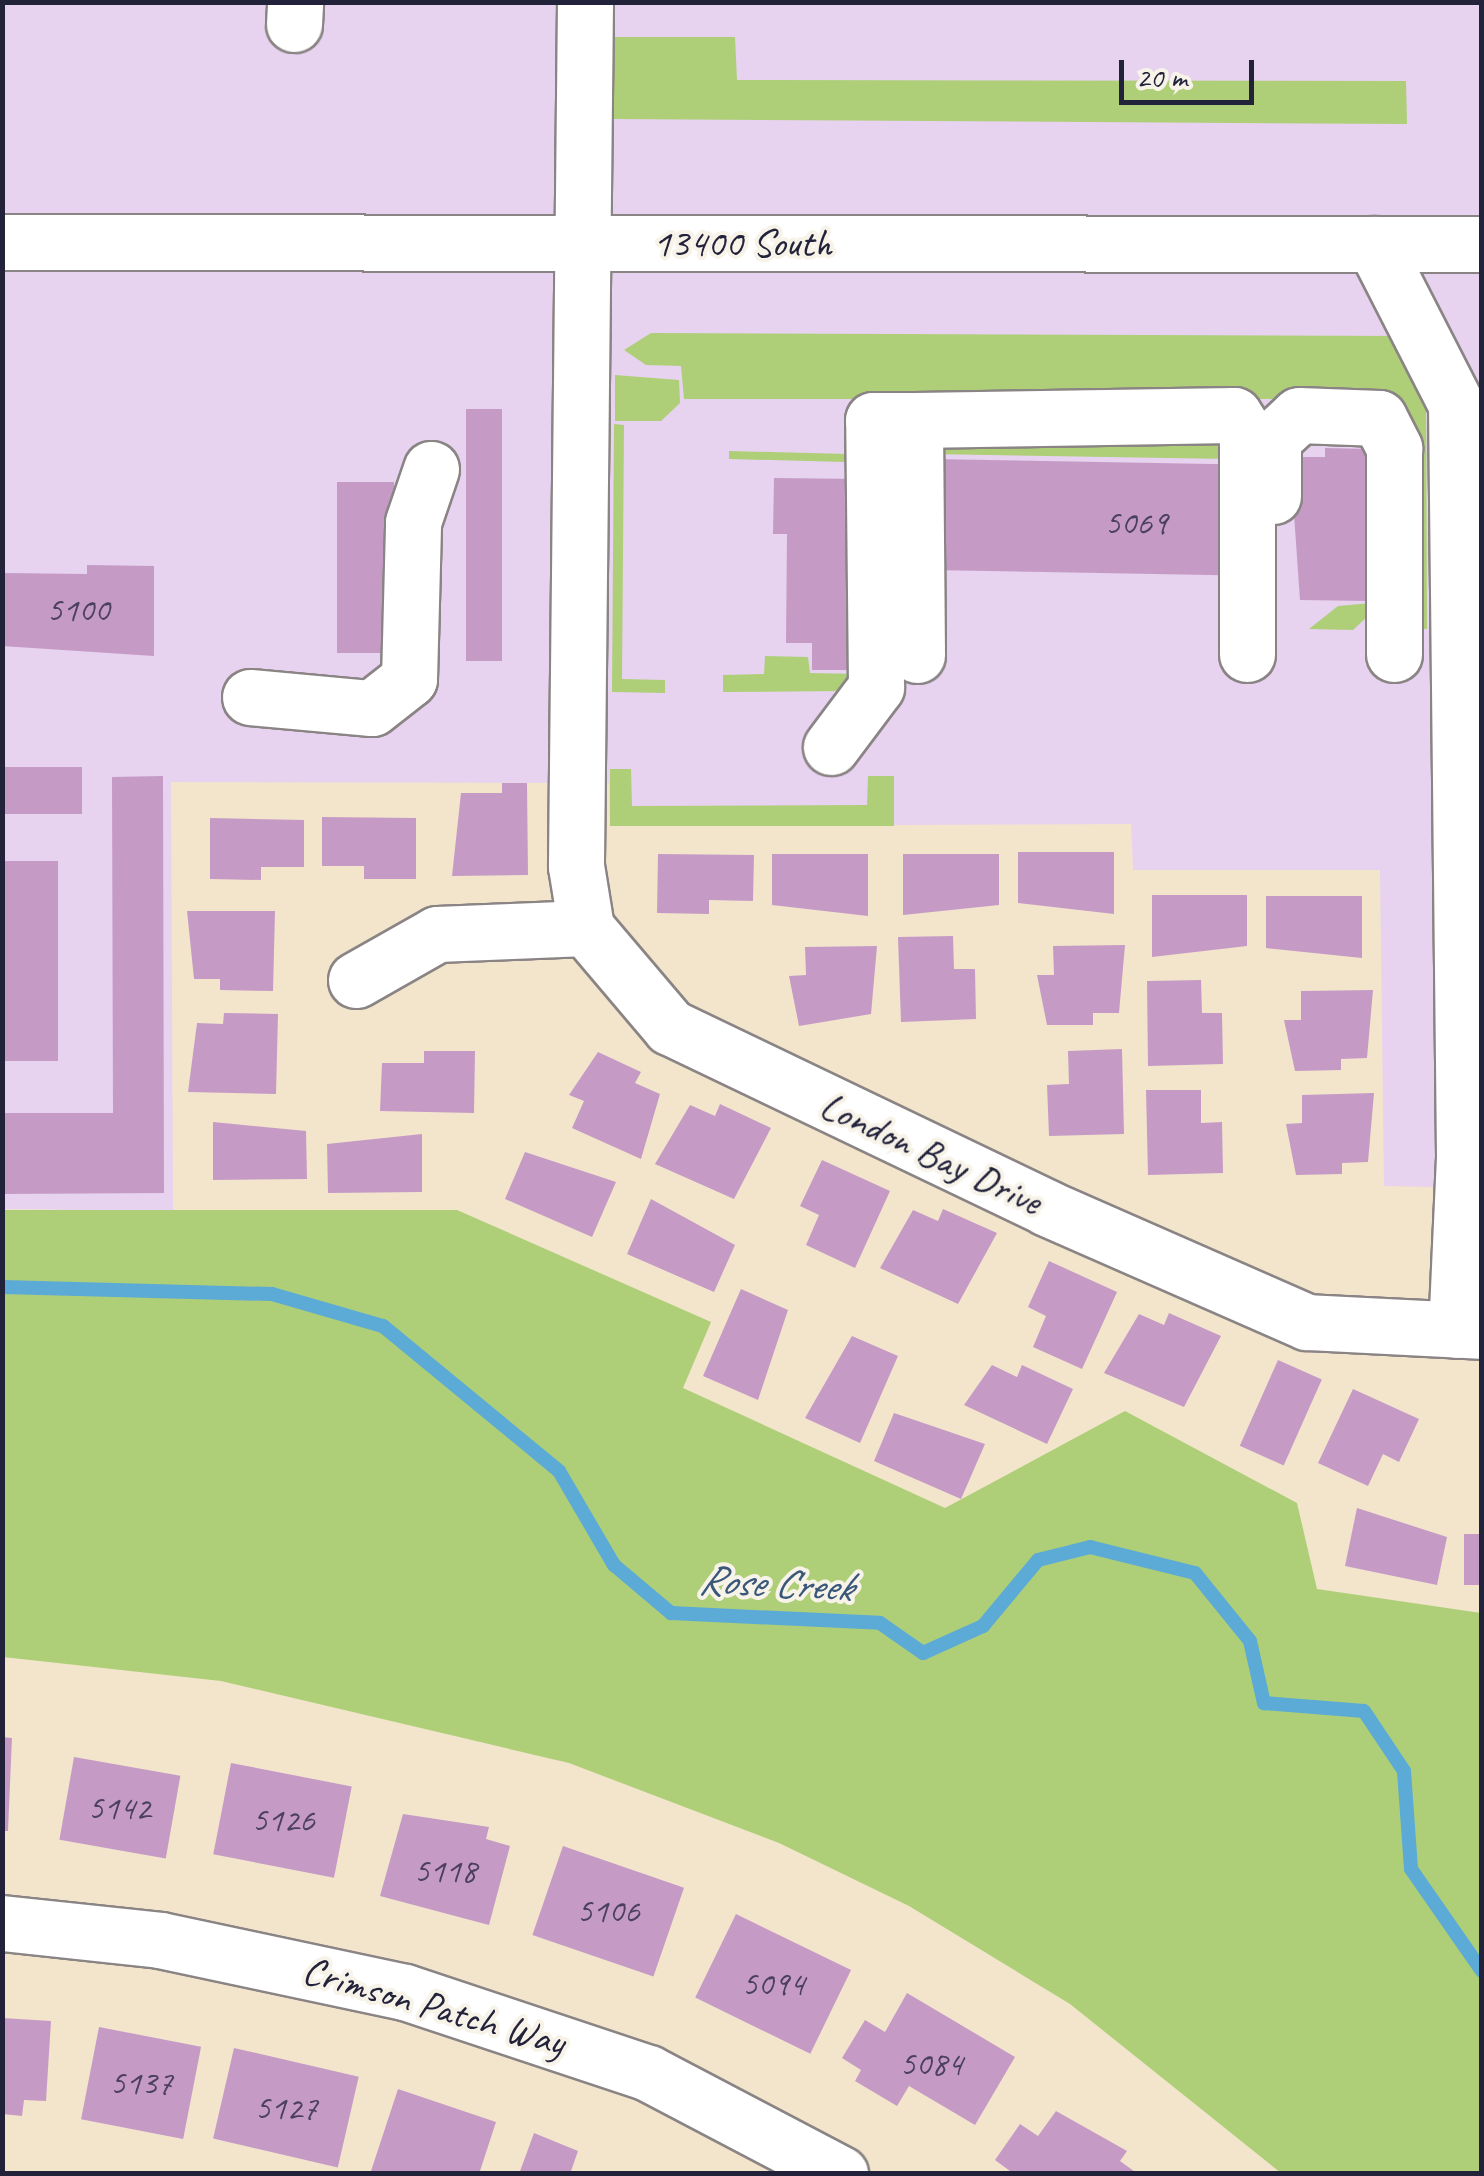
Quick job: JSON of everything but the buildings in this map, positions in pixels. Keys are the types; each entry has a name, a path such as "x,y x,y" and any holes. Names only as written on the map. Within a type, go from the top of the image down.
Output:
{"street":[{"path":"356,980 437,934 586,928 576,866 580,788 585,2"},
{"name":"13400 South","path":"2,242 1482,244"},
{"path":"1374,244 1456,404 1468,784 1457,858 1473,1157 1469,1330"},
{"path":"1456,404 1482,352"},
{"path":"831,747 876,687 873,420 1234,416 1247,435 1260,654 1273,439 1299,415 1379,418 1394,448 1394,654"},
{"path":"915,420 916,655"},
{"path":"250,696 372,708 409,679 414,522 431,469"},
{"name":"London Bay Drive","path":"586,928 670,1027 1005,1189 1307,1322 1469,1330"},
{"name":"Crimson Patch Way","path":"2,1923 160,1940 423,1997 648,2073 840,2174"}],"shaded area":[{"path":"3,3 1481,3 1481,1188 1384,1186 1380,870 1133,870 1131,824 610,826 609,783 171,782 173,1211 3,1209"}],"green space":[{"path":"609,37 735,37 737,80 1406,81 1407,124 612,119"},
{"path":"651,333 1406,336 1426,358 1427,629 1406,628 1396,399 684,399 681,366 646,365 624,350"},
{"path":"615,375 679,380 680,403 661,421 615,421"},
{"path":"614,424 624,425 622,679 665,680 665,693 612,692"},
{"path":"1206,424 1230,459 927,454 937,432"},
{"path":"729,451 848,454 852,476 846,462 729,459"},
{"path":"1383,602 1353,630 1309,629 1338,606"},
{"path":"765,656 808,657 810,673 859,674 844,691 723,692 723,675 764,674"},
{"path":"610,769 631,769 632,806 867,805 868,776 894,776 894,826 610,826"},
{"path":"2,1210 457,1210 711,1322 683,1388 945,1508 1125,1411 1297,1503 1317,1589 1481,1613 1481,2173 1281,2173 1070,2004 909,1906 779,1843 569,1763 221,1681 3,1657"}],"waterway":[{"name":"Rose Creek","path":"2,1287 272,1294 383,1326 559,1471 614,1565 671,1613 880,1623 923,1653 983,1626 1038,1560 1090,1547 1195,1573 1250,1641 1264,1703 1364,1711 1404,1771 1411,1869 1482,1971"}]}
